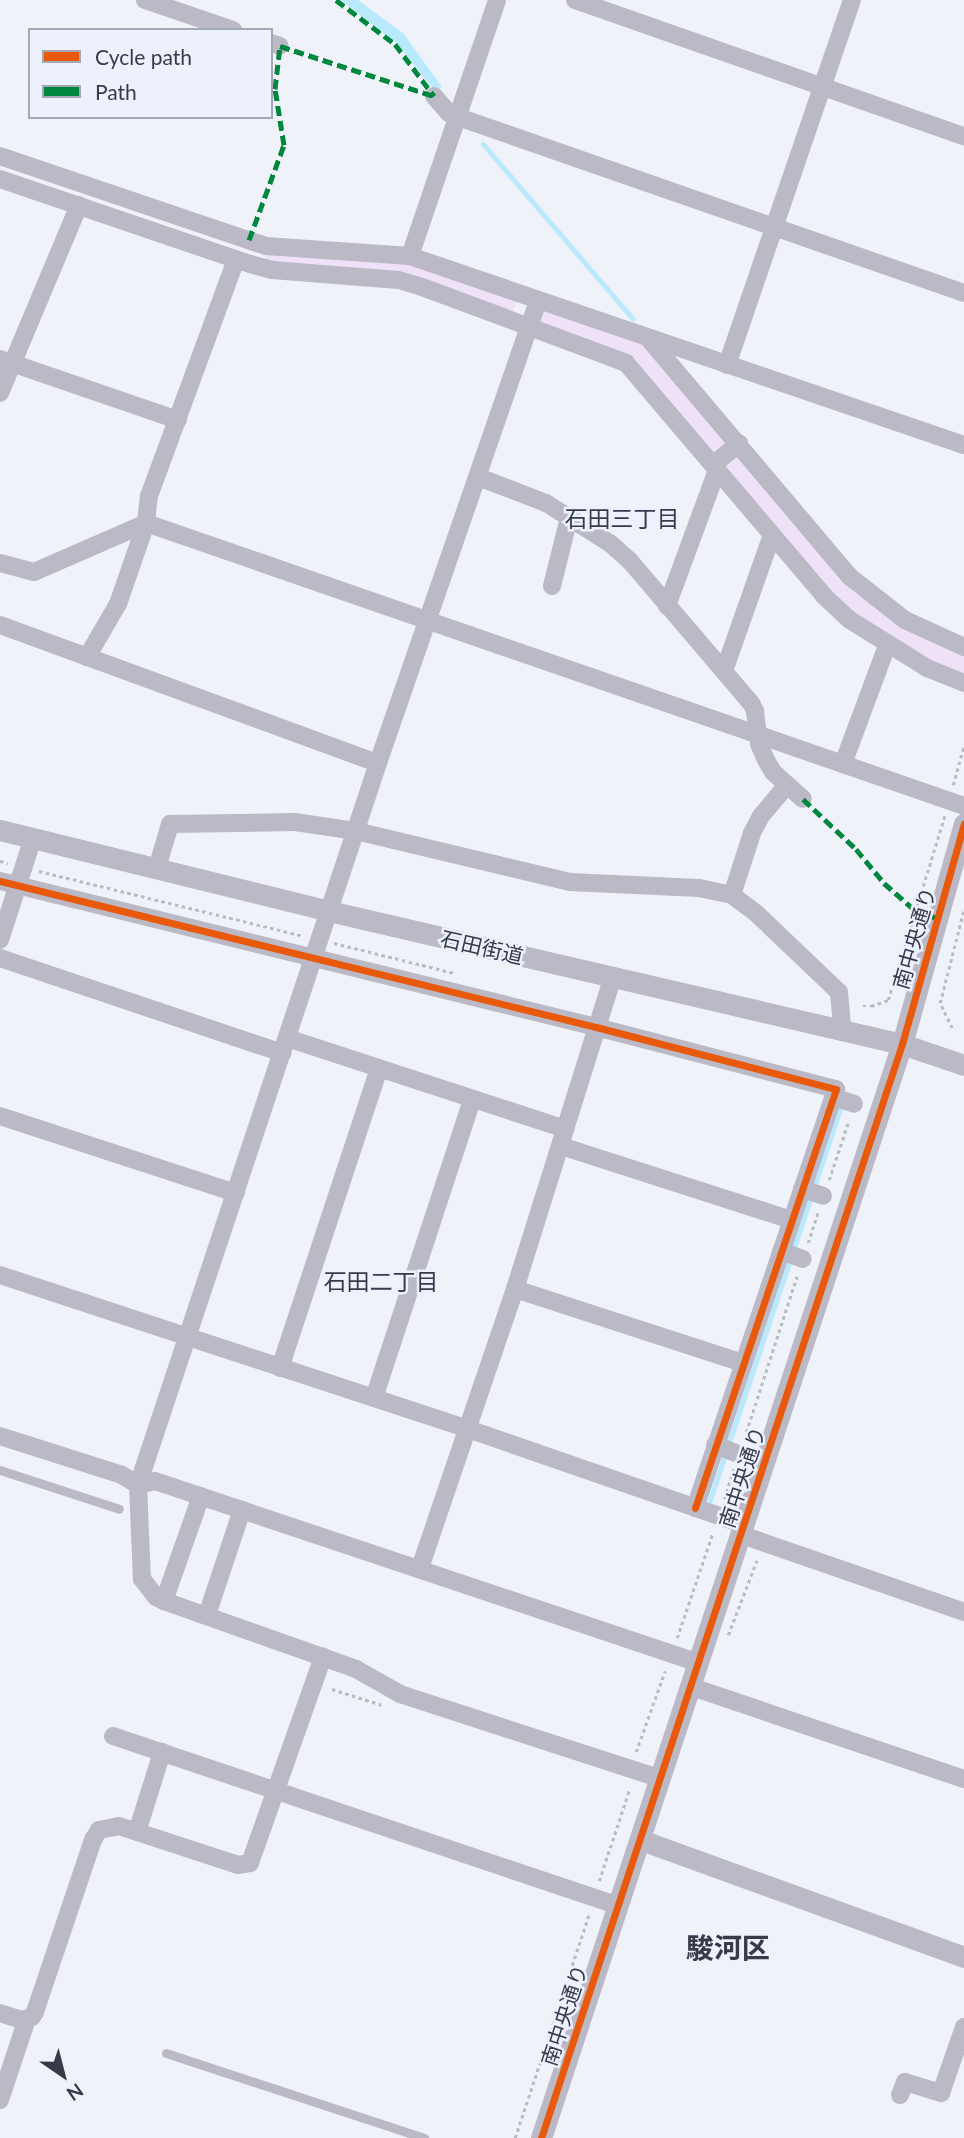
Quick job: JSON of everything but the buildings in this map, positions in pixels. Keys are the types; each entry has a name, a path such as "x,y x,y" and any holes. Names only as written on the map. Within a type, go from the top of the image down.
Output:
{"street":[{"path":"145,0 227,28"},
{"path":"410,256 497,0"},
{"path":"575,0 964,136"},
{"path":"727,365 852,0"},
{"path":"434,96 449,113 458,117 773,229 964,293"},
{"path":"0,156 266,246 410,256 964,445"},
{"path":"0,179 272,270 399,280 626,363 824,596 850,621 927,668 964,683"},
{"path":"0,393 6,362 79,205"},
{"path":"87,657 118,604 146,523 149,496 249,240"},
{"path":"538,301 378,763 138,1485 141,1572 146,1587 164,1601 356,1668 400,1694 661,1779"},
{"path":"648,338 849,576 876,601 928,632 964,647"},
{"path":"6,362 178,420"},
{"path":"667,606 715,468 739,443"},
{"path":"478,477 519,495 533,497 611,544 724,671 755,711 758,735 766,760 803,799"},
{"path":"552,586 569,518"},
{"path":"0,563 34,572 146,523 957,803"},
{"path":"724,671 772,535"},
{"path":"0,625 378,763"},
{"path":"843,764 887,646"},
{"path":"732,895 752,833 761,816 787,785"},
{"path":"157,868 170,824 295,822 356,831 570,882 699,888 732,895 757,914 839,992 842,1030"},
{"name":"南中央通り","path":"541,2138 902,1044 961,850 964,824"},
{"name":"石田街道","path":"0,830 329,911 902,1044 964,1065"},
{"path":"0,940 9,883 24,867 33,838"},
{"path":"9,883 317,948 596,1027 836,1090 695,1508"},
{"path":"0,958 284,1045 379,1069 472,1100 563,1138 791,1220"},
{"path":"420,1568 515,1289 613,977"},
{"path":"280,1368 379,1069"},
{"path":"833,1097 854,1104"},
{"path":"374,1398 472,1100"},
{"path":"0,1116 236,1193"},
{"path":"802,1189 823,1196"},
{"path":"781,1251 803,1259"},
{"path":"0,1275 468,1429 695,1508 719,1513 743,1530 964,1612"},
{"path":"515,1289 743,1363"},
{"path":"0,1436 121,1475 138,1485 155,1481 699,1663"},
{"path":"715,1445 739,1454"},
{"path":"164,1601 201,1496"},
{"path":"208,1615 242,1510"},
{"path":"0,2101 27,2019 36,2012 93,1840 99,1830 107,1826 137,1832 245,1866 253,1859 323,1657"},
{"path":"691,1687 964,1779"},
{"path":"113,1736 619,1906"},
{"path":"137,1832 162,1752"},
{"path":"640,1840 964,1958"},
{"path":"0,2012 27,2019"},
{"path":"900,2095 905,2082 940,2093 964,2027"}],"lane":[{"path":"0,1470 118,1509"},
{"path":"166,2053 424,2138"}],"path":[{"path":"863,1006 888,1000 957,803 964,745"},
{"path":"0,861 317,948"},
{"path":"142,906 317,948 463,979"},
{"path":"952,1028 940,1003 964,909"},
{"path":"625,1749 638,1753 854,1104"},
{"path":"726,1642 752,1566 762,1556"}],"shaded area":[{"path":"267,252 399,259 512,296 517,302 513,311 508,312 412,278 265,262"},
{"path":"545,308 644,343 727,439 727,446 719,453 713,453 705,446 630,355 538,323 539,310"},
{"path":"739,455 842,576 964,653 964,675 948,670 870,628 830,593 724,467 725,460"}],"water":[{"path":"341,0 358,0 403,33 442,87 436,92 397,43"}],"waterway":[{"path":"483,144 633,319"},
{"path":"709,1503 841,1107"}],"marked path":[{"path":"336,0 395,44 434,96"},
{"path":"249,240 284,145 275,89 280,46 434,96"},
{"path":"803,799 856,849 884,883 917,912 938,918"}],"cycle path":[{"path":"541,2138 902,1044 964,824"},
{"path":"0,881 596,1027 836,1089 695,1508"}],"district":[{"name":"石田三丁目","path":"622,518"},
{"name":"石田二丁目","path":"381,1281"},
{"name":"駿河区","path":"728,1947"}]}
